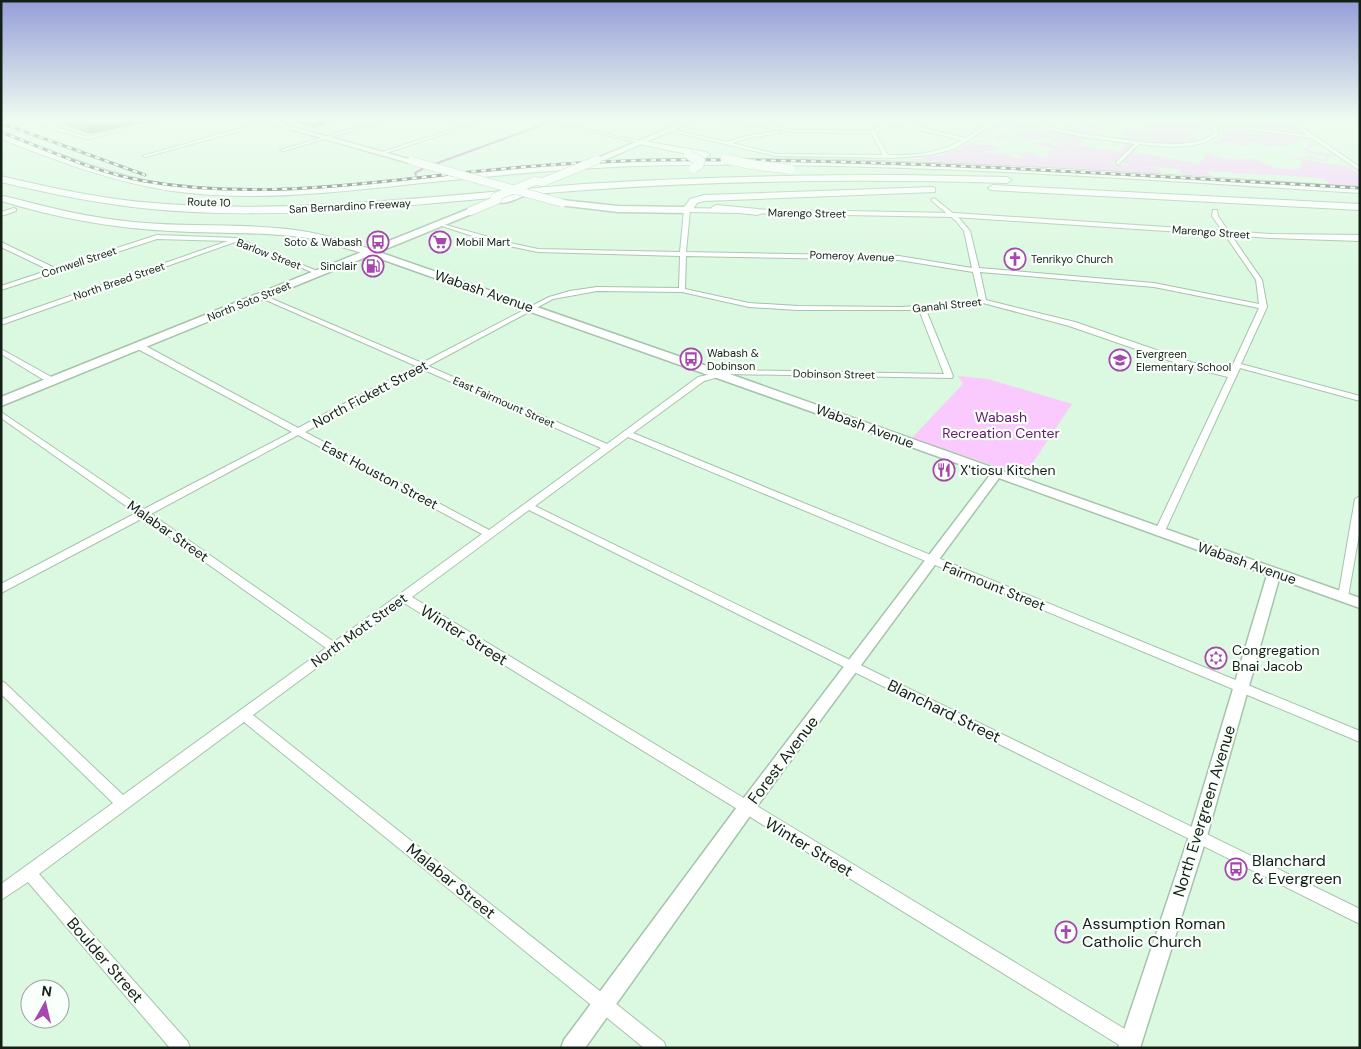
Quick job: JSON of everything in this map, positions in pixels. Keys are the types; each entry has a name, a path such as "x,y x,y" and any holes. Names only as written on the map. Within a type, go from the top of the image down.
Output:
{"highway":[{"path":"90,170 170,188 225,193 330,190 484,174 543,170"},
{"path":"99,182 173,194 261,198 318,195 446,181 588,170"},
{"path":"300,202 511,179 682,170"},
{"path":"815,170 971,176 1102,185"},
{"path":"978,170 1360,192"},
{"path":"1005,170 1360,192"},
{"path":"300,202 597,179 825,176 858,178"},
{"name":"Route 10","path":"37,177 85,189 156,199 242,203 300,202"},
{"name":"San Bernardino Freeway","path":"1,179 101,200 171,208 252,210 365,206 621,185 858,178 942,178 1360,199"},
{"name":"San Bernardino Freeway","path":"1,188 75,206 140,214 226,218 293,218 363,214 644,192 840,187 1010,188 1360,207"},
{"path":"687,210 696,199 1010,188"},
{"path":"3,199 56,214 106,222 176,229 297,234 333,241 370,252"},
{"name":"Route 10","path":"3,199 70,212 131,218 206,220 293,218"},
{"path":"696,199 694,204 702,207 737,208 758,212"}],"main road":[{"name":"Marengo Street","path":"441,170 562,203 618,209 954,215 1228,234 1360,238"},
{"name":"North Soto Street","path":"497,200 495,197 535,181 543,182 572,170"},
{"name":"North Soto Street","path":"1,402 497,200 507,200 545,184 543,182"}],"street":[{"path":"934,200 964,225 970,238 975,270 983,300"},
{"path":"1,214 14,210"},
{"path":"682,290 687,210"},
{"path":"1159,533 1263,306 1259,280 1215,216 1214,211"},
{"name":"Pomeroy Avenue","path":"441,224 508,246 527,250 870,256 922,260 975,270 1154,286 1263,306"},
{"name":"Barlow Street","path":"158,237 237,240 320,273"},
{"name":"Cornwell Street","path":"1,288 158,237"},
{"name":"North Breed Street","path":"1,323 237,240"},
{"path":"1,244 53,270"},
{"name":"Wabash Avenue","path":"370,252 720,374 1159,533 1360,603"},
{"name":"North Fickett Street","path":"1,589 532,308 560,295 597,289 682,290"},
{"name":"Ganahl Street","path":"682,290 709,298 769,307 922,308 983,300 1072,324 1191,365 1232,376"},
{"name":"East Fairmount Street","path":"261,296 609,448"},
{"name":"Dobinson Street","path":"720,374 949,376 922,308"},
{"name":"East Houston Street","path":"139,346 488,534"},
{"path":"1,351 52,381"},
{"path":"1237,365 1360,399"},
{"name":"North Mott Street","path":"1,892 701,379 720,374"},
{"name":"Malabar Street","path":"1,414 335,648"},
{"name":"Fairmount Street","path":"628,434 1360,737"},
{"name":"Forest Avenue","path":"572,1048 746,808 996,474"},
{"path":"1343,597 1360,499"},
{"name":"Blanchard Street","path":"528,506 1360,917"},
{"name":"North Evergreen Avenue","path":"1133,1046 1198,836 1274,572"},
{"name":"Winter Street","path":"403,598 1133,1046"},
{"path":"1,686 122,803"},
{"name":"Malabar Street","path":"244,715 658,1048"},
{"name":"Boulder Street","path":"29,873 182,1048"}],"green space":[{"path":"1089,170 1160,170 1162,174"},
{"path":"1180,170 1353,170 1360,175 1360,186 1330,184 1323,178 1207,171 1210,176 1182,174"},
{"name":"Wabash Recreation Center","path":"958,376 988,379 1072,404 1024,476 912,438 963,384"}],"waterway":[{"path":"416,175 415,173 421,170"}],"railway":[{"path":"101,170 144,181 183,186 262,190 341,186 492,170"},
{"path":"131,170 145,175"},
{"path":"1030,170 1360,188"}],"place":[{"name":"Soto & Wabash","path":"378,242"},
{"name":"Mobil Mart","path":"440,242"},
{"name":"Tenrikyo Church","path":"1015,259"},
{"name":"Sinclair","path":"373,266"},
{"name":"Wabash & Dobinson","path":"691,359"},
{"name":"Evergreen Elementary School","path":"1120,360"},
{"name":"X'tiosu Kitchen","path":"944,470"},
{"name":"Congregation Bnai Jacob","path":"1216,658"},
{"name":"Blanchard & Evergreen","path":"1236,869"},
{"name":"Assumption Roman Catholic Church","path":"1066,932"}]}
